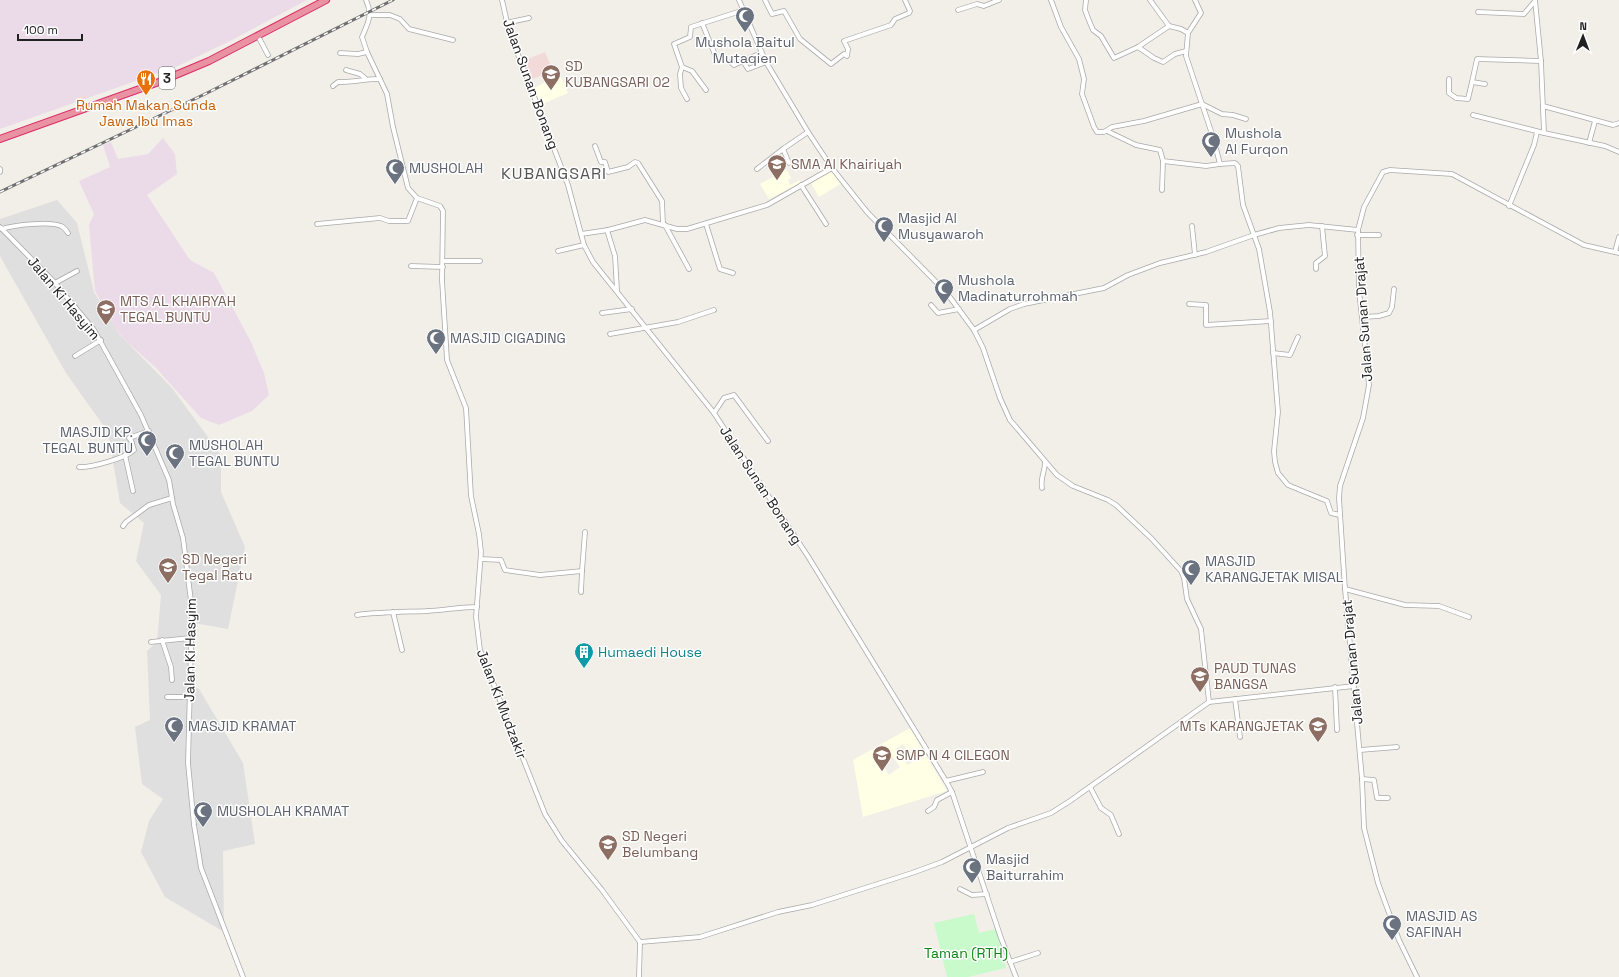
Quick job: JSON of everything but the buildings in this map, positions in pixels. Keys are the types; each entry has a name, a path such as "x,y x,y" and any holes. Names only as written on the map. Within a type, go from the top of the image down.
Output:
{"highway":[{"name":"3","path":"0,139 159,82 209,61 326,0"}],"street":[{"path":"317,224 380,218 389,221 408,221 417,198 408,188 393,127 389,100 362,38 371,11 366,0"},
{"name":"Jalan Sunan Bonang","path":"502,0 506,23 568,185 584,246 594,262 714,413 809,558 946,781 952,792 1016,977"},
{"path":"739,0 761,53 808,132 832,168 867,212 946,292 974,330 983,348 1000,398 1010,420 1057,475 1073,486 1108,500 1116,505 1151,538 1181,571 1184,578 1187,599 1201,629 1209,702"},
{"path":"765,0 772,14 784,11 800,39 831,64 844,54 847,56 848,49 843,41 891,25 895,19 909,13 910,11 905,0"},
{"path":"958,10 977,4 984,6 999,0"},
{"path":"1051,0 1061,27 1079,59 1084,79 1082,94 1094,128 1097,132 1107,131 1136,145 1160,150 1163,161 1162,190"},
{"path":"1086,0 1085,10 1093,30 1101,36 1114,58 1138,47 1169,26 1181,28 1188,33"},
{"path":"1150,0 1169,26"},
{"path":"1195,0 1200,8 1200,15 1193,22 1188,33 1186,51 1187,61 1220,164"},
{"path":"1478,12 1524,14 1535,0"},
{"path":"1535,0 1541,61 1544,133"},
{"path":"688,99 681,88 680,80 682,67 674,44 690,37 691,26 744,10"},
{"path":"370,15 390,15 400,19 409,29 453,40"},
{"path":"506,23 529,18"},
{"path":"702,23 716,56"},
{"path":"258,36 268,55"},
{"path":"1138,47 1154,58 1163,62 1175,54 1186,51"},
{"path":"340,53 358,54 367,52"},
{"path":"732,62 734,65 761,53"},
{"path":"1450,79 1449,93 1456,98 1468,99 1477,59 1541,61"},
{"path":"743,61 748,69 766,62"},
{"path":"682,67 692,71 706,90"},
{"path":"346,70 360,74 366,79"},
{"path":"333,86 338,82 355,82 366,79 380,79"},
{"path":"1472,82 1485,84"},
{"path":"1107,131 1112,127 1144,121 1202,104 1222,114 1233,114 1246,120"},
{"path":"1543,106 1595,121 1613,125 1619,124"},
{"path":"1473,115 1537,132 1606,146 1619,152"},
{"path":"1589,143 1595,121"},
{"path":"757,168 808,132"},
{"path":"1508,206 1534,145 1537,132"},
{"path":"595,146 601,161 605,162 608,172 628,167 635,162 638,163 662,201 664,225 689,269"},
{"path":"783,149 789,163"},
{"path":"1163,161 1206,166 1237,164 1244,205 1264,271 1271,321 1278,412 1274,451 1278,473 1288,485 1324,499 1329,505 1331,513 1340,515"},
{"path":"581,234 607,230 639,220 645,220 682,230 706,224 767,205 832,168"},
{"name":"Jalan Sunan Drajat","path":"1417,977 1399,940 1377,880 1364,828 1360,750 1345,589 1340,515 1340,486 1359,433 1369,385 1359,290 1357,236 1364,207 1380,176 1387,170 1446,172 1584,245 1617,252"},
{"path":"801,185 826,224"},
{"name":"Jalan Ki Mudzakir","path":"417,198 438,205 442,208 447,360 466,408 471,496 479,534 481,559 476,628 481,655 545,814 562,841 602,890 640,942"},
{"path":"1,228 20,225 50,224 61,226 68,232"},
{"path":"706,224 720,269 733,273"},
{"path":"1192,226 1195,255"},
{"path":"974,330 1010,309 1024,304 1104,288 1142,269 1195,255 1254,235 1292,226 1322,226 1358,230"},
{"path":"1316,269 1316,263 1325,256 1322,226"},
{"name":"Jalan Ki Hasyim","path":"1,228 55,283 101,340 149,431 158,459 169,480 172,498 183,538 188,567 192,609 190,638 188,763 200,860 243,977"},
{"path":"607,230 614,256 617,290"},
{"path":"1357,236 1379,235"},
{"path":"1617,252 1619,237"},
{"path":"558,252 584,246"},
{"path":"443,261 480,261"},
{"path":"412,266 443,267"},
{"path":"55,283 77,271"},
{"path":"1363,317 1379,316 1389,313 1392,307 1394,289"},
{"path":"1189,304 1206,305 1206,325 1271,321"},
{"path":"931,305 938,313 959,309"},
{"path":"602,313 632,309"},
{"path":"610,334 678,322 714,310"},
{"path":"1273,353 1290,355 1298,337"},
{"path":"75,356 101,340"},
{"path":"714,413 724,398 734,395 768,442"},
{"path":"79,467 87,467 125,456 134,450 129,438 149,431"},
{"path":"125,456 133,491"},
{"path":"1042,488 1041,480 1045,472 1045,462"},
{"path":"123,526 148,505 172,498"},
{"path":"581,592 585,532"},
{"path":"481,559 500,560 503,562 504,570 533,574 582,571"},
{"path":"1345,589 1405,605 1439,606 1469,617"},
{"path":"357,615 477,607"},
{"path":"393,612 402,650"},
{"path":"151,642 190,638"},
{"path":"162,640 171,667 172,680"},
{"path":"639,977 640,942 700,937 778,912 812,905 942,862 1008,828 1051,813 1209,702 1354,686"},
{"path":"1335,687 1336,730"},
{"path":"167,697 190,697"},
{"path":"1235,699 1240,738"},
{"path":"1360,750 1397,747"},
{"path":"946,781 983,772"},
{"path":"1362,779 1374,780 1377,798 1388,798"},
{"path":"1090,787 1096,802 1101,808 1111,815 1119,834"},
{"path":"928,810 934,807 937,800 952,792"},
{"path":"960,889 972,895 987,894"},
{"path":"1010,962 1038,953"}],"shaded area":[{"path":"0,0 307,0 230,41 178,66 0,129"},
{"path":"545,52 553,71 530,80 523,61"},
{"path":"560,75 568,93 540,105 534,88"},
{"path":"163,138 175,154 177,174 147,195 190,260 214,273 251,342 264,373 269,395 252,411 219,425 201,418 156,368 126,341 117,331 95,291 89,225 94,214 79,181 110,167 103,145 111,142 118,159 148,154"},
{"name":"SMA Al Khairiyah","path":"791,163 799,179 791,164 779,170 780,173 787,170 791,178 788,180 790,185 800,180 801,182 769,199 760,184 778,174 776,171"},
{"path":"831,168 842,183 819,197 809,180"},
{"path":"57,200 77,223 94,292 119,334 172,388 221,455 221,492 245,547 228,629 194,623 191,685 199,689 243,763 255,844 223,851 224,932 165,897 141,852 149,821 163,799 142,784 135,727 150,720 147,651 157,642 161,595 136,561 144,523 120,503 108,432 66,373 0,256 0,219"},
{"name":"SMP N 4 CILEGON","path":"910,728 947,791 863,817 853,760","holes":["903,744 914,760 908,765 896,749","889,752 900,767 889,775 878,759"]}],"green space":[{"name":"Taman (RTH)","path":"974,914 979,933 996,929 1006,968 968,977 947,977 934,923"}],"railway":[{"path":"0,192 205,94 393,0"}],"place":[{"name":"Mushola Baitul Mutaqien","path":"745,33"},
{"name":"SD KUBANGSARI 02","path":"551,91"},
{"name":"Rumah Makan Sunda Jawa Ibu Imas","path":"146,96"},
{"name":"Mushola Al Furqon","path":"1211,158"},
{"name":"SMA Al Khairiyah","path":"777,181"},
{"name":"MUSHOLAH","path":"395,185"},
{"name":"Masjid Al Musyawaroh","path":"884,243"},
{"name":"Mushola Madinaturrohmah","path":"944,305"},
{"name":"MTS AL KHAIRYAH TEGAL BUNTU","path":"106,326"},
{"name":"MASJID CIGADING","path":"436,355"},
{"name":"MASJID KP. TEGAL BUNTU","path":"147,457"},
{"name":"MUSHOLAH TEGAL BUNTU","path":"175,470"},
{"name":"SD Negeri Tegal Ratu","path":"168,584"},
{"name":"MASJID KARANGJETAK MISAL","path":"1191,586"},
{"name":"Humaedi House","path":"584,669"},
{"name":"PAUD TUNAS BANGSA","path":"1200,693"},
{"name":"MASJID KRAMAT","path":"174,743"},
{"name":"MTs KARANGJETAK","path":"1318,743"},
{"name":"SMP N 4 CILEGON","path":"882,772"},
{"name":"MUSHOLAH KRAMAT","path":"203,828"},
{"name":"SD Negeri Belumbang","path":"608,861"},
{"name":"Masjid Baiturrahim","path":"972,884"},
{"name":"MASJID AS SAFINAH","path":"1392,941"}],"district":[{"name":"KUBANGSARI","path":"554,173"}]}
